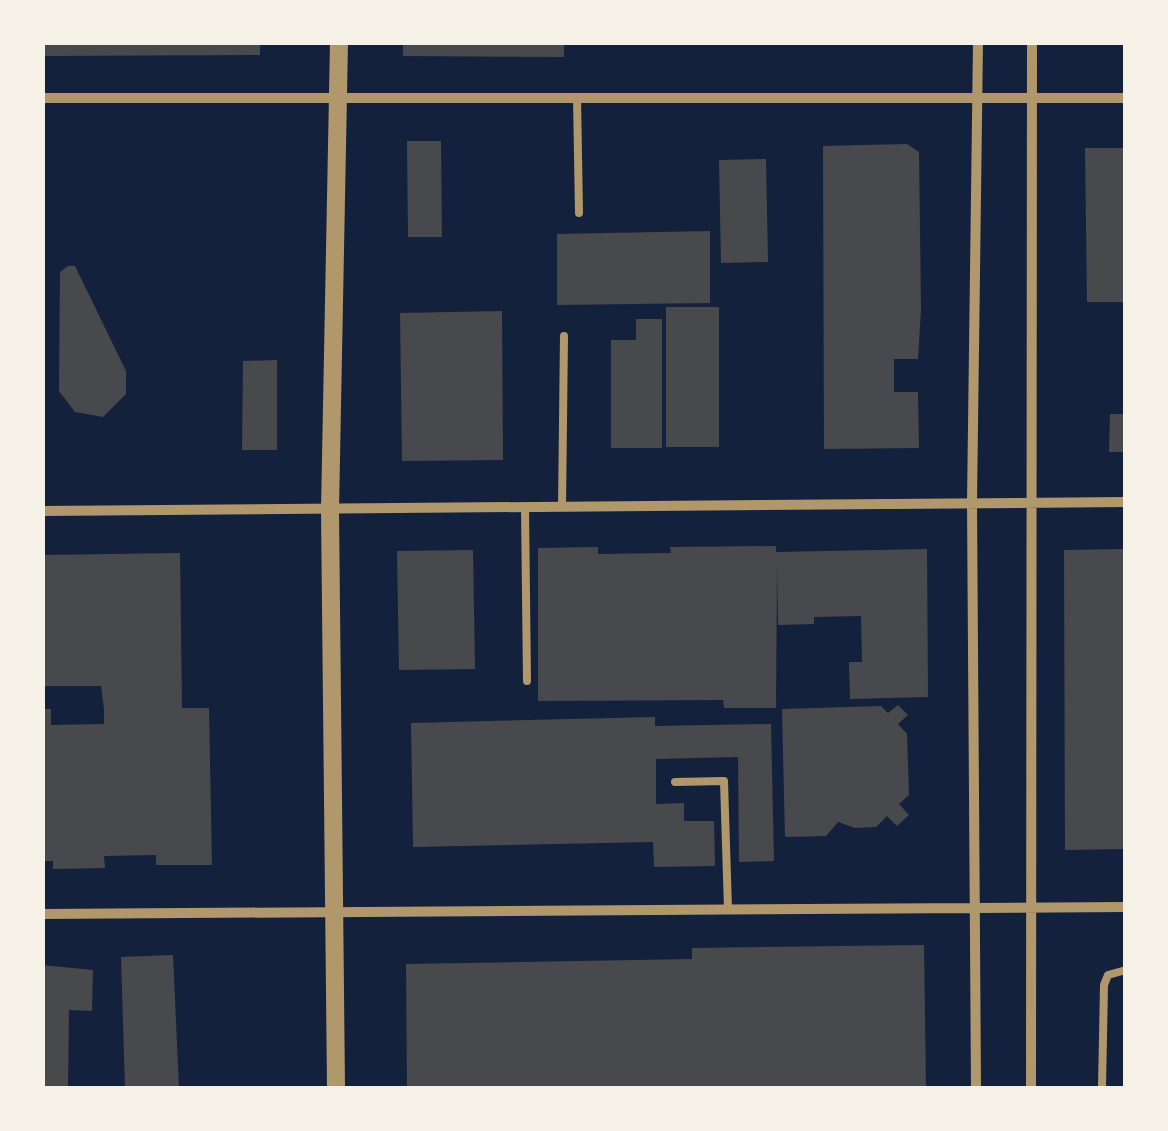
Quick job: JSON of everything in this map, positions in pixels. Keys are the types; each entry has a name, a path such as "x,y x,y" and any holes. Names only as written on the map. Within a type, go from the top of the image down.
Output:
{"street":[{"path":"336,1088 330,510 338,42"},
{"path":"976,1088 972,503 978,42"},
{"path":"1031,1088 1032,42"},
{"path":"42,98 1126,98"},
{"path":"42,511 1126,502"},
{"path":"42,914 1126,907"}],"lane":[{"path":"578,97 579,213"},
{"path":"562,508 564,336"},
{"path":"525,508 527,681"},
{"path":"675,782 724,781 728,909"},
{"path":"1102,1088 1104,985 1108,975 1126,970"}],"building":[{"path":"42,42 260,42 260,55 42,56"},
{"path":"403,42 564,42 564,57 403,56"},
{"path":"407,141 441,141 442,237 408,237"},
{"path":"907,144 919,152 921,309 918,359 894,359 894,392 918,392 919,448 824,449 823,146"},
{"path":"1085,148 1126,148 1126,302 1087,302"},
{"path":"766,159 768,262 721,263 719,160"},
{"path":"710,231 710,303 557,305 557,234"},
{"path":"75,266 126,371 126,394 103,417 75,412 59,391 60,272"},
{"path":"666,307 719,307 719,447 666,447"},
{"path":"502,311 503,460 402,461 400,313"},
{"path":"636,319 662,319 662,448 611,448 611,340 636,340"},
{"path":"277,360 277,450 242,450 243,361"},
{"path":"1110,414 1126,414 1126,452 1109,452"},
{"path":"776,546 776,552 927,549 928,697 850,699 849,662 862,662 861,616 814,617 814,624 778,625 777,565 776,708 724,708 723,700 538,701 538,548 598,547 598,554 671,553 670,547"},
{"path":"1126,549 1126,849 1065,850 1064,550"},
{"path":"473,550 475,669 399,670 397,551"},
{"path":"180,553 182,708 209,708 212,865 156,865 156,855 104,856 105,868 53,869 53,861 42,861 42,709 51,709 51,725 104,724 104,709 101,686 42,686 42,555"},
{"path":"898,705 908,715 898,724 907,734 909,795 899,804 909,815 897,826 887,816 876,827 855,828 838,822 826,836 785,837 782,709 881,706 888,713"},
{"path":"655,717 655,726 771,724 774,861 739,862 738,757 656,759 656,804 684,803 684,821 714,821 715,866 654,867 653,842 413,847 411,723"},
{"path":"924,945 926,1088 407,1088 406,964 692,959 692,948"},
{"path":"173,955 179,1088 125,1088 121,957"},
{"path":"42,965 93,970 92,1011 69,1010 68,1088 42,1088"}]}
